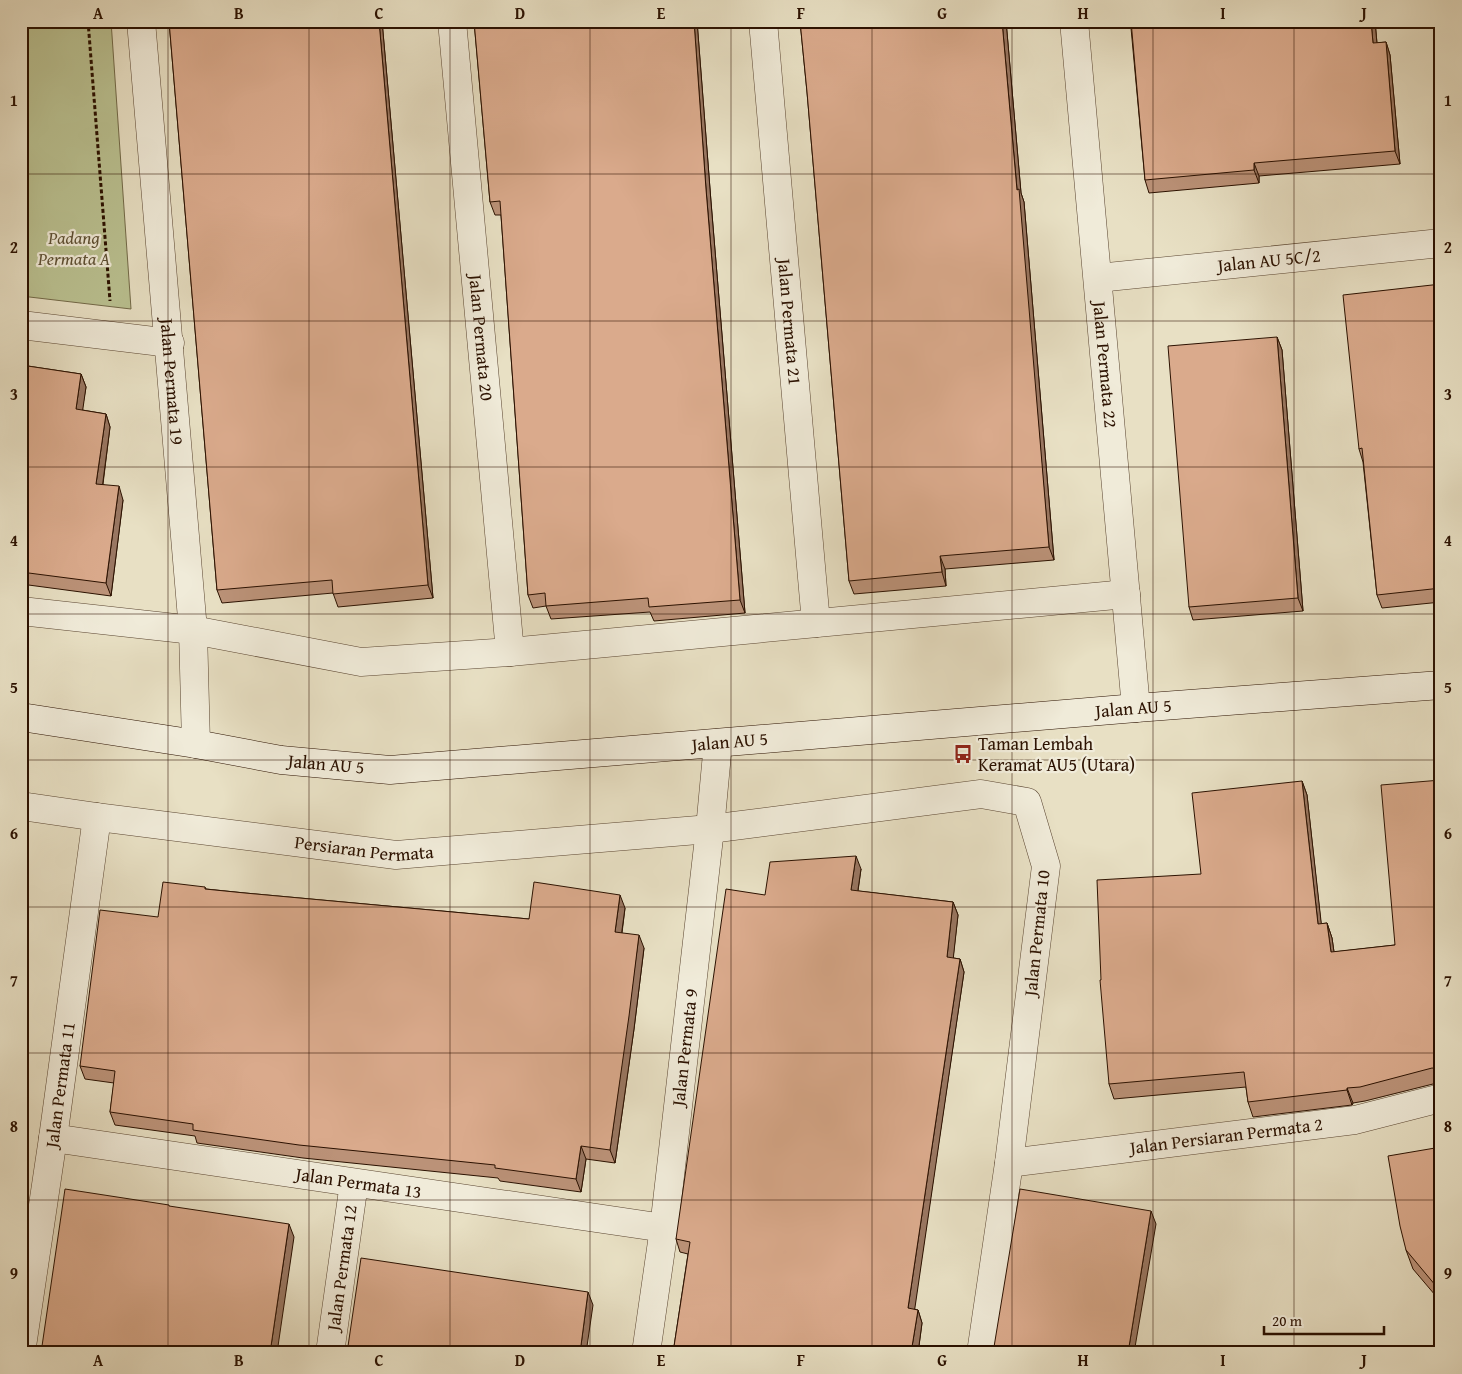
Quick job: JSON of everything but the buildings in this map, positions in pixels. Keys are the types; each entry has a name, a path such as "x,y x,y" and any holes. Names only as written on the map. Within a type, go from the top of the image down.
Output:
{"street":[{"name":"Jalan Permata 19","path":"142,21 193,630 196,744"},
{"name":"Jalan Permata 20","path":"452,21 510,652"},
{"name":"Jalan Permata 21","path":"763,21 816,623"},
{"name":"Jalan Permata 22","path":"1074,21 1136,708"},
{"name":"Jalan AU 5C/2","path":"1098,278 1441,243"},
{"path":"21,325 170,343"},
{"path":"21,610 193,630 361,662 510,652 1126,594"},
{"name":"Jalan AU 5","path":"21,717 196,744 281,760 390,770 1136,708 1441,685"},
{"name":"Jalan Permata 9","path":"646,1353 664,1228 710,829 718,743"},
{"name":"Jalan Permata 10","path":"710,829 981,794 1027,802 1046,866 1009,1163 981,1353"},
{"name":"Persiaran Permata","path":"21,806 396,855 710,829"},
{"name":"Jalan Permata 11","path":"21,1353 53,1138 96,817"},
{"name":"Jalan Persiaran Permata 2","path":"1009,1163 1355,1120 1441,1098"},
{"name":"Jalan Permata 13","path":"53,1138 664,1228"},
{"name":"Jalan Permata 12","path":"330,1353 354,1183"}],"path":[{"path":"88,21 110,307"}],"green space":[{"name":"Padang Permata A","path":"21,21 111,21 131,309 21,296"}],"place":[{"name":"Taman Lembah Keramat AU5 (Utara)","path":"963,754"}]}
